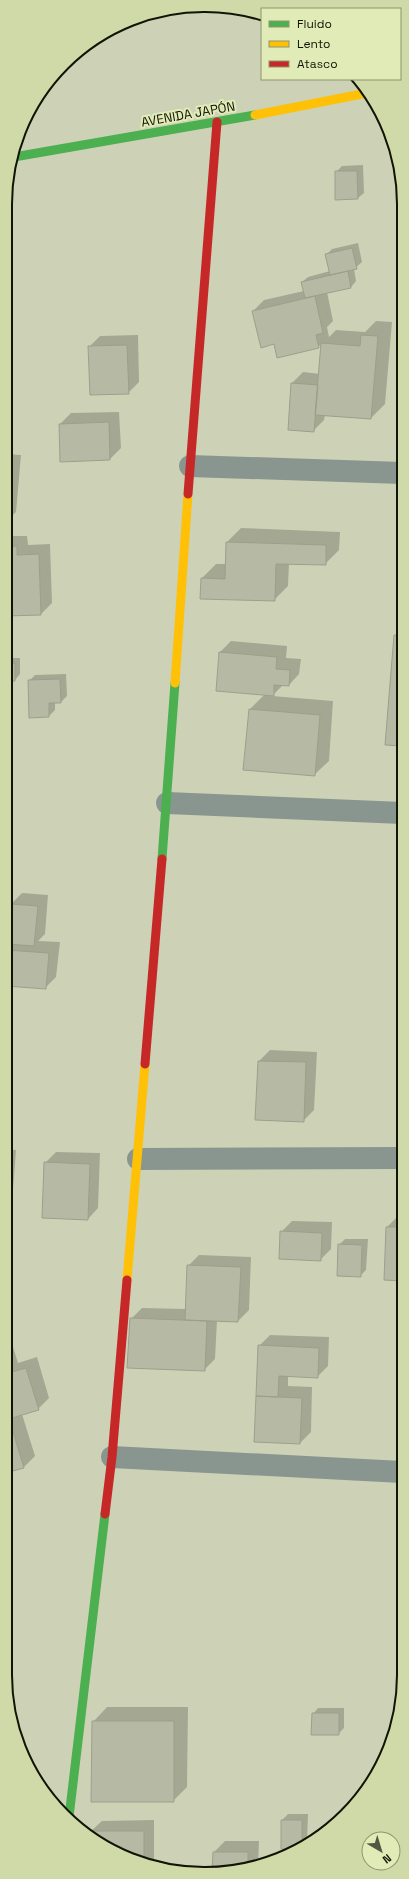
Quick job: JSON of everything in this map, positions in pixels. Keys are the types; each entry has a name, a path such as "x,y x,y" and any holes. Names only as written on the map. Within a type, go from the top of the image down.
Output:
{"street":[{"name":"AVENIDA JAPÓN","path":"19,156 363,95"},
{"path":"70,1812 112,1457 138,1159 167,803 190,466 217,122"},
{"path":"190,466 397,473"},
{"path":"167,803 397,813"},
{"path":"138,1159 397,1158"},
{"path":"112,1457 397,1472"}],"building":[{"path":"335,171 357,171 358,199 335,200"},
{"path":"352,248 357,269 330,275 325,254"},
{"path":"348,271 351,288 305,298 301,282"},
{"path":"315,296 323,333 316,335 319,348 277,358 274,344 261,348 252,311"},
{"path":"361,335 378,336 371,419 315,415 321,343 360,346"},
{"path":"127,345 129,394 90,395 88,346"},
{"path":"291,383 318,385 314,432 288,430"},
{"path":"109,422 110,460 60,462 59,424"},
{"path":"226,542 326,545 326,565 276,564 275,601 200,599 201,578 225,579"},
{"path":"12,546 17,546 17,555 39,554 41,615 12,616"},
{"path":"394,635 397,635 397,746 385,745"},
{"path":"219,652 277,657 276,669 290,670 289,686 274,685 274,696 216,691"},
{"path":"12,663 15,663 15,681 12,681"},
{"path":"60,679 61,703 49,703 49,717 29,718 28,680"},
{"path":"249,709 320,715 315,776 243,770"},
{"path":"12,904 38,906 34,946 12,944"},
{"path":"12,950 49,953 46,989 12,986"},
{"path":"258,1061 306,1062 304,1122 255,1120"},
{"path":"44,1162 90,1164 88,1220 42,1218"},
{"path":"386,1227 397,1227 397,1281 384,1280"},
{"path":"280,1231 322,1233 321,1261 279,1259"},
{"path":"338,1244 362,1245 361,1277 337,1276"},
{"path":"187,1265 241,1267 238,1322 185,1320"},
{"path":"130,1318 207,1321 205,1371 127,1368"},
{"path":"258,1345 319,1348 318,1378 279,1376 278,1397 256,1396"},
{"path":"26,1368 39,1410 12,1418 12,1372"},
{"path":"256,1396 302,1398 300,1444 254,1442"},
{"path":"12,1428 24,1468 12,1471"},
{"path":"312,1713 339,1713 339,1735 311,1735"},
{"path":"92,1721 174,1721 174,1802 91,1802"},
{"path":"281,1820 302,1820 302,1840 286,1849 281,1849"},
{"path":"92,1831 144,1831 144,1857 119,1847"},
{"path":"213,1852 248,1852 248,1862 212,1867"}],"traffic: fast":[{"path":"19,156 255,115"},
{"path":"162,859 175,683"},
{"path":"70,1812 105,1514"}],"traffic: slow":[{"path":"255,115 362,94"},
{"path":"175,683 188,494"},
{"path":"127,1280 145,1064"}],"traffic: jam":[{"path":"188,494 217,122"},
{"path":"145,1064 162,859"},
{"path":"105,1514 112,1457 127,1280"}]}
